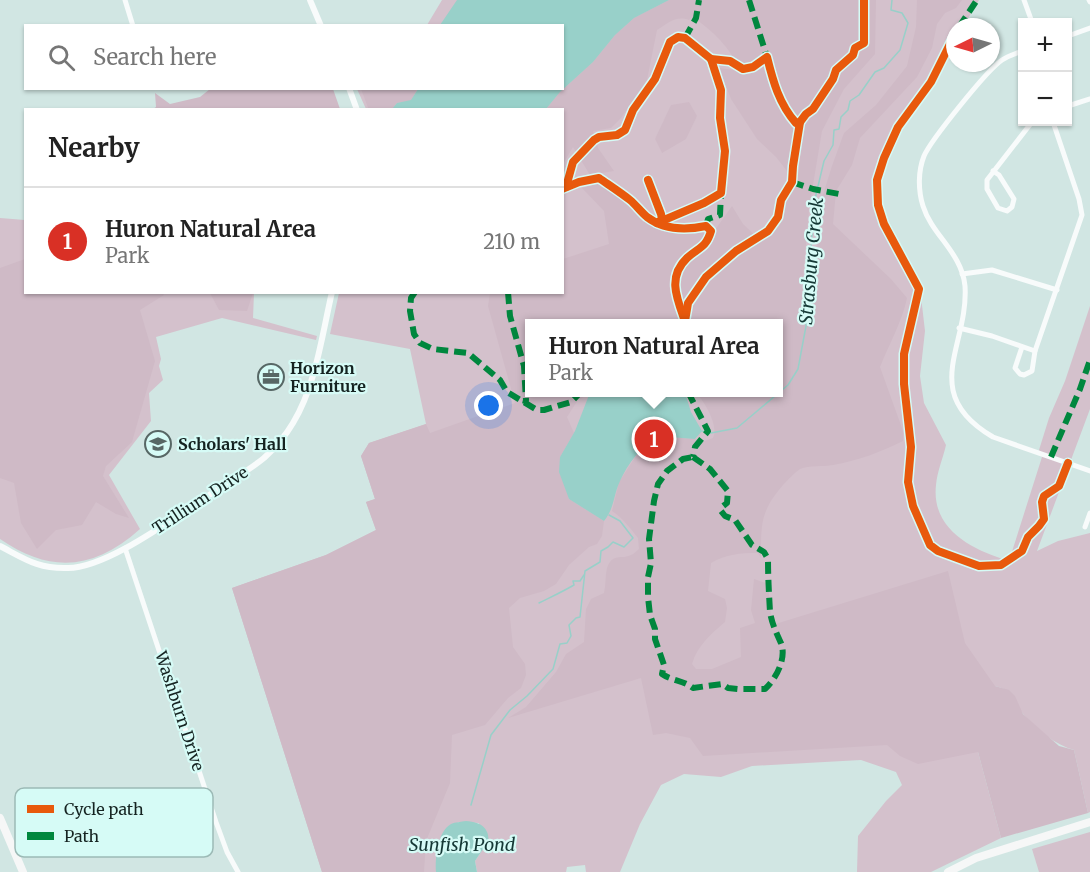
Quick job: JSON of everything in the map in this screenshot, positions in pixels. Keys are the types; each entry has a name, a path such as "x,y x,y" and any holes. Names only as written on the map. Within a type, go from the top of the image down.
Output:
{"main road":[{"path":"0,818 15,853"},
{"path":"948,872 976,858 1090,822"},
{"path":"17,857 23,872"}],"street":[{"path":"125,0 132,24"},
{"path":"310,0 320,24"},
{"path":"1024,0 1031,18"},
{"path":"1072,35 1090,28"},
{"path":"1018,53 1001,61 989,71 933,142 924,158 920,180 922,206 958,262 965,293 951,380 965,415 980,429 993,437 1090,471"},
{"path":"350,90 356,108"},
{"path":"1072,105 1090,99"},
{"path":"993,171 999,175 1014,199 1012,207 1007,211 998,208 987,189 987,180 993,171 1029,126"},
{"path":"1022,347 1015,368 1024,375 1032,371 1035,351 1082,216 1079,199 1054,126"},
{"path":"962,274 993,270 1057,290"},
{"name":"Trillium Drive","path":"0,546 31,563 69,568 90,564 125,548 253,466 278,444 293,424 303,405 332,294"},
{"path":"959,328 992,336 1035,351"},
{"path":"1085,526 1090,513"},
{"name":"Washburn Drive","path":"125,548 205,788"},
{"name":"Washburn Drive","path":"213,813 238,872"}],"shaded area":[{"path":"442,0 979,0 968,18 946,18 946,57 924,95 911,109 893,138 883,162 878,187 881,213 920,288 925,331 920,376 924,403 946,445 936,485 936,501 947,526 957,536 982,551 1009,561 1042,457 1039,450 1049,418 1065,381 1090,306 1090,409 1037,551 1058,541 1090,533 1090,812 1088,813 1074,750 1060,745 1041,731 1024,715 1012,694 995,686 978,752 1001,838 931,872 857,872 858,836 902,785 896,772 861,760 752,766 721,777 684,774 661,785 640,824 620,872 586,872 585,865 567,867 566,872 477,872 475,861 483,849 479,823 458,822 438,872 322,872 232,588 326,555 376,530 366,502 375,499 361,456 369,443 426,424 410,349 330,334 339,294 564,294 564,108 366,108 357,90 564,90 564,24 428,24"},
{"path":"669,0 876,0 875,54 844,89 822,131 809,209 804,266 802,302 807,315 813,299 821,201 844,133 876,105 907,66 916,27 917,0 962,0 956,8 945,13 937,24 932,48 917,77 860,138 852,165 836,191 833,224 891,279 907,298 899,324 880,367 903,431 903,441 851,461 800,469 783,485 775,494 763,519 761,558 758,553 739,554 711,563 708,591 725,599 727,608 725,622 701,646 692,664 696,669 712,669 741,657 740,628 755,623 751,610 754,579 768,584 772,625 948,571 965,643 995,686 1009,690 1015,696 1023,714 1059,746 1074,750 1088,813 1001,838 978,752 918,764 900,756 887,745 703,756 690,738 666,733 653,735 641,678 508,718 526,707 556,672 566,654 584,642 586,609 591,599 604,593 609,563 615,558 631,555 639,549 638,538 612,511 619,482 641,448 656,436 695,439 702,442 713,438 713,421 699,397 783,397 783,319 525,319 525,397 584,397 578,400 567,417 574,433 560,457 569,499 604,521 602,536 597,544 589,547 569,565 556,584 544,591 520,598 509,608 513,647 525,664 526,675 521,688 508,698 485,725 452,735 450,783 426,841 424,872 322,872 232,588 326,555 376,530 366,502 375,499 361,456 369,443 426,424 430,433 515,403 488,306 490,294 564,294 564,259 609,244 604,211 582,188 600,183 655,224 684,231 715,230 732,206 743,224 760,240 772,235 794,180 776,157 757,139 731,99 719,68 741,71 732,55 714,34 692,17 689,20 680,18 672,20 657,30 647,80 621,118 611,128 593,131 598,148 614,171 590,175 573,147 564,162 564,108 547,108 560,92 593,62 615,35 634,18"},
{"path":"209,90 333,90 340,108 154,108 155,93 170,104 200,97"},
{"path":"361,90 417,90 411,101 397,103 393,108 368,108"},
{"path":"689,102 697,116 686,139 662,153 655,139 671,105"},
{"path":"0,218 24,220 24,294 254,294 253,318 317,336 316,340 222,318 156,337 163,380 149,393 151,421 109,475 140,529 106,553 72,563 37,558 0,539"},
{"path":"24,259 24,294 164,295 140,310 155,361 132,442 106,466 103,476 129,518 116,514 96,502 82,525 56,530 37,549 21,523 14,483 0,478 0,268"},
{"path":"211,294 253,294 247,311 219,310"},
{"path":"1090,832 1090,872 1039,872 1032,849"}],"water":[{"path":"457,0 669,0 634,18 615,35 593,62 564,88 564,24 441,24"},
{"path":"417,90 562,90 547,108 393,108 397,103 411,100"},
{"path":"588,397 686,397 691,412 702,431 695,439 656,436 650,441 635,456 623,474 610,511 604,521 569,499 559,472 560,457 575,431"},
{"name":"Sunfish Pond","path":"466,821 481,825 488,835 488,846 483,849 475,861 477,872 436,872 437,853 443,833 451,824"}],"waterway":[{"name":"Strasburg Creek","path":"783,389 798,369 806,326 814,203 824,161 833,145 834,130 839,129 841,117 848,110 850,101 859,95 875,72 884,68 900,50 908,23 902,13 891,10 892,0"},
{"name":"Strasburg Creek","path":"702,431 711,433 737,428 774,397"},
{"path":"471,805 491,735 510,710 553,669 560,644 567,643 571,636 569,625 580,617 585,571 600,562 601,551 613,542 624,547 633,538 620,521 609,515"},
{"path":"539,603 574,585 573,581 580,581 584,575"}],"marked path":[{"path":"685,38 696,18 699,0"},
{"path":"749,0 767,57"},
{"path":"965,18 977,0"},
{"path":"792,182 839,194"},
{"path":"706,226 708,219 720,215 721,193"},
{"path":"414,294 410,311 414,334 420,343 433,349 468,353 500,380 507,392 537,410 571,402 576,397"},
{"path":"508,294 510,316 524,366 525,383"},
{"path":"1051,457 1090,360"},
{"path":"525,404 526,397"},
{"path":"691,397 708,431 695,447 693,457"},
{"path":"693,457 710,469 728,491 727,503 721,511 725,516 735,520 752,545 764,552 768,559 770,612 783,655 773,680 765,689 728,688 722,684 693,688 662,674 664,665 655,639 648,597 651,563 649,539 654,501 658,484 667,471 683,459 693,457"}],"cycle path":[{"path":"711,59 730,61 743,69 753,67 767,57 781,100 796,123 800,122 813,109 833,79 836,70 853,55 855,48 864,43 864,0"},
{"path":"566,187 573,162 594,140 599,137 617,135 625,130 633,110 655,79 670,42 678,37 685,38 711,59 721,90 720,118 725,151 721,193 704,203 657,223 662,219 661,214 648,180"},
{"path":"946,52 931,82 898,127 877,180 878,205 884,224 919,289 904,354 904,384 911,447 908,482 913,506 930,545 938,551 979,566 1001,565 1022,551 1028,537 1044,519 1042,502 1044,496 1059,486 1068,463"},
{"path":"685,319 688,303 706,277 736,251 768,231 778,217 781,200 792,182 800,122"},
{"path":"564,188 599,178 654,221 676,228 706,226 711,231 704,244 687,258 677,274 676,290 684,319"}],"place":[{"name":"Horizon Furniture","path":"271,377"},
{"name":"Huron Natural Area","path":"654,439"},
{"name":"Scholars' Hall","path":"158,444"}]}
